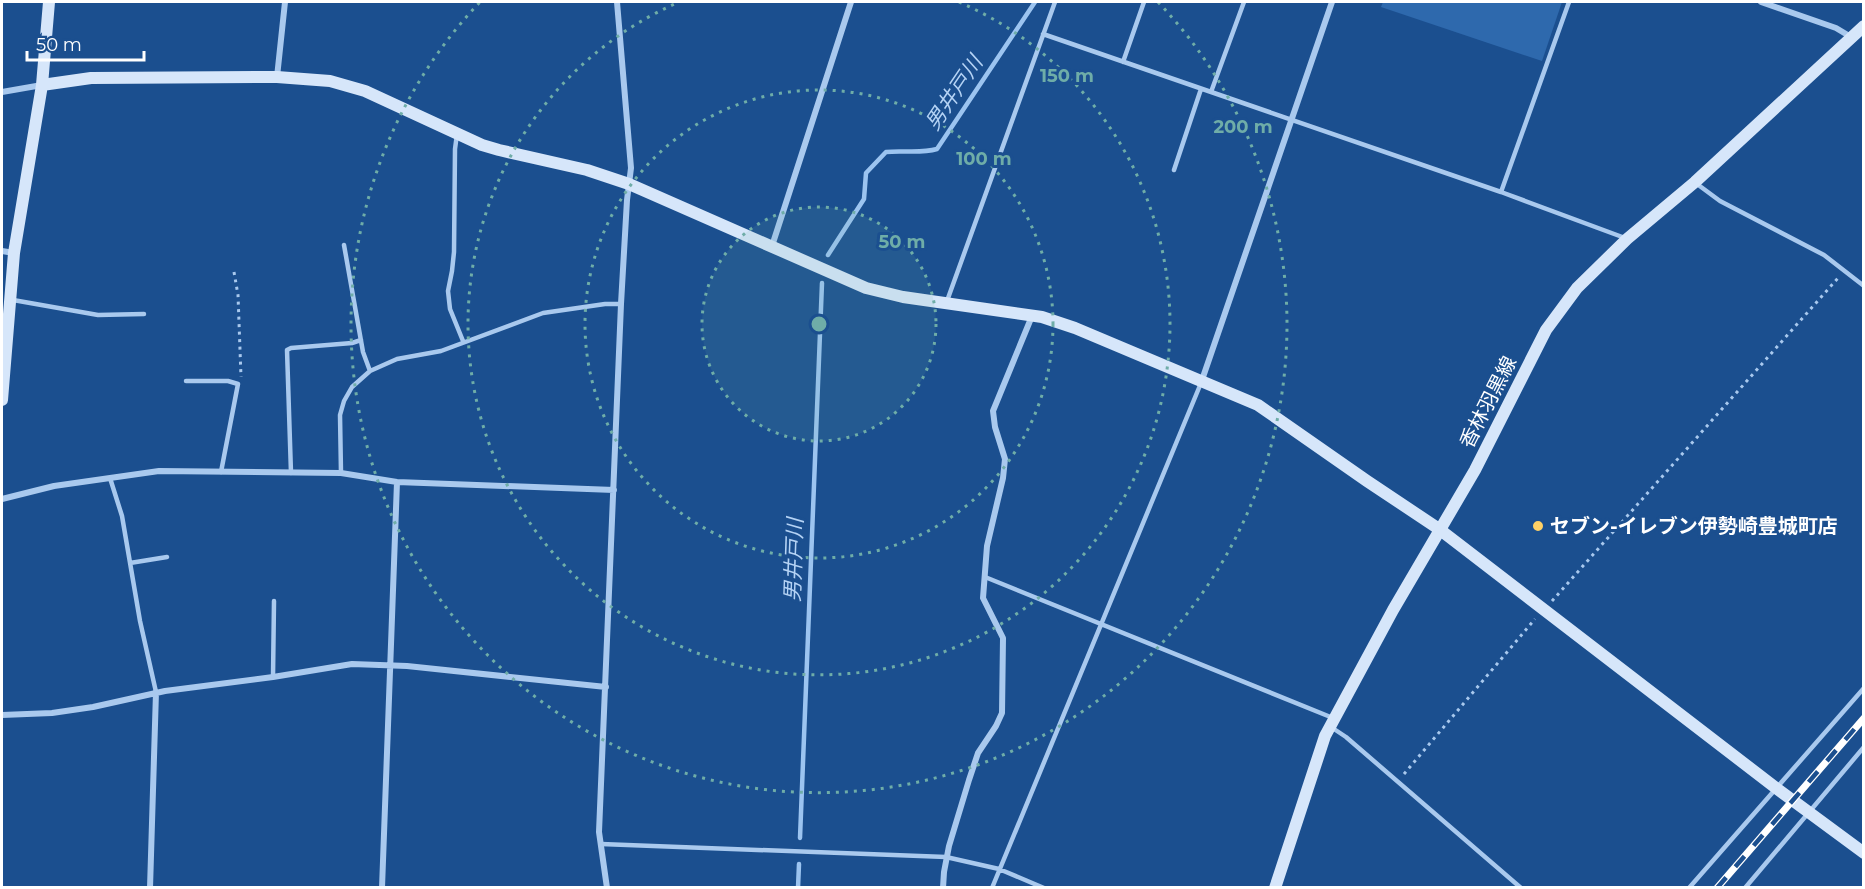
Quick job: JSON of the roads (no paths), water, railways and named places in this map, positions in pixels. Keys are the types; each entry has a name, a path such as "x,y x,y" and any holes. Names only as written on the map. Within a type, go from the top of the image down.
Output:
{"street":[{"path":"2,400 10,300 8,252 42,85 49,2"},
{"path":"277,77 285,2"},
{"path":"607,888 599,832 621,304 631,168 617,2"},
{"path":"771,247 851,2"},
{"path":"1202,380 1332,2"},
{"path":"1761,2 1836,28 1851,37"},
{"name":"香林羽黒線","path":"1275,888 1325,736 1439,529 1475,470 1546,330 1577,288 1627,239 1695,182 1863,26"},
{"path":"2,92 91,78 277,77 330,81 348,85 499,150 587,170 630,184 866,288 884,294 1054,320 1202,380 1275,415 1439,529 1863,853"},
{"path":"944,888 946,858 978,753 1002,713 1003,638 983,598 987,546 1003,478 1005,459 995,427 993,411 1032,315"},
{"path":"2,499 54,486 159,471 341,473 397,482 614,490"},
{"path":"382,888 397,482"},
{"path":"2,715 52,713 93,707 156,692 352,664 392,665 606,687"},
{"path":"150,888 156,692"}],"lane":[{"path":"946,303 1055,2"},
{"path":"1123,62 1144,2"},
{"path":"1210,92 1244,2"},
{"path":"1501,192 1569,2"},
{"path":"1043,34 1501,192 1627,239"},
{"path":"1174,170 1201,89"},
{"path":"458,134 455,149 454,252 448,291 450,309 463,341"},
{"path":"1695,182 1720,201 1824,255 1863,286"},
{"path":"344,245 361,340 370,371"},
{"path":"10,300 98,315 144,314"},
{"path":"341,473 340,415 344,401 352,387 370,371 397,359 441,351 543,313 605,304 621,304"},
{"path":"291,473 287,350 361,340"},
{"path":"992,888 1202,380"},
{"path":"186,381 228,381 238,384 221,472"},
{"path":"110,478 122,516 140,621 156,692"},
{"path":"130,563 167,557"},
{"path":"985,577 1332,722 1346,737 1521,888"},
{"path":"273,676 274,601"},
{"path":"1689,888 1863,688"},
{"path":"1745,888 1863,747"},
{"path":"600,844 946,858 999,869 1044,888"},
{"path":"1512,888 1516,883"}],"waterway":[{"name":"男井戸川","path":"828,255 864,199 866,173 886,152 937,149 1035,2"},
{"name":"男井戸川","path":"800,838 822,283"},
{"name":"男井戸川","path":"798,888 799,864"}],"railway":[{"path":"1717,888 1864,718"}],"place":[{"name":"セブン-イレブン伊勢崎豊城町店","path":"1538,526"}]}
